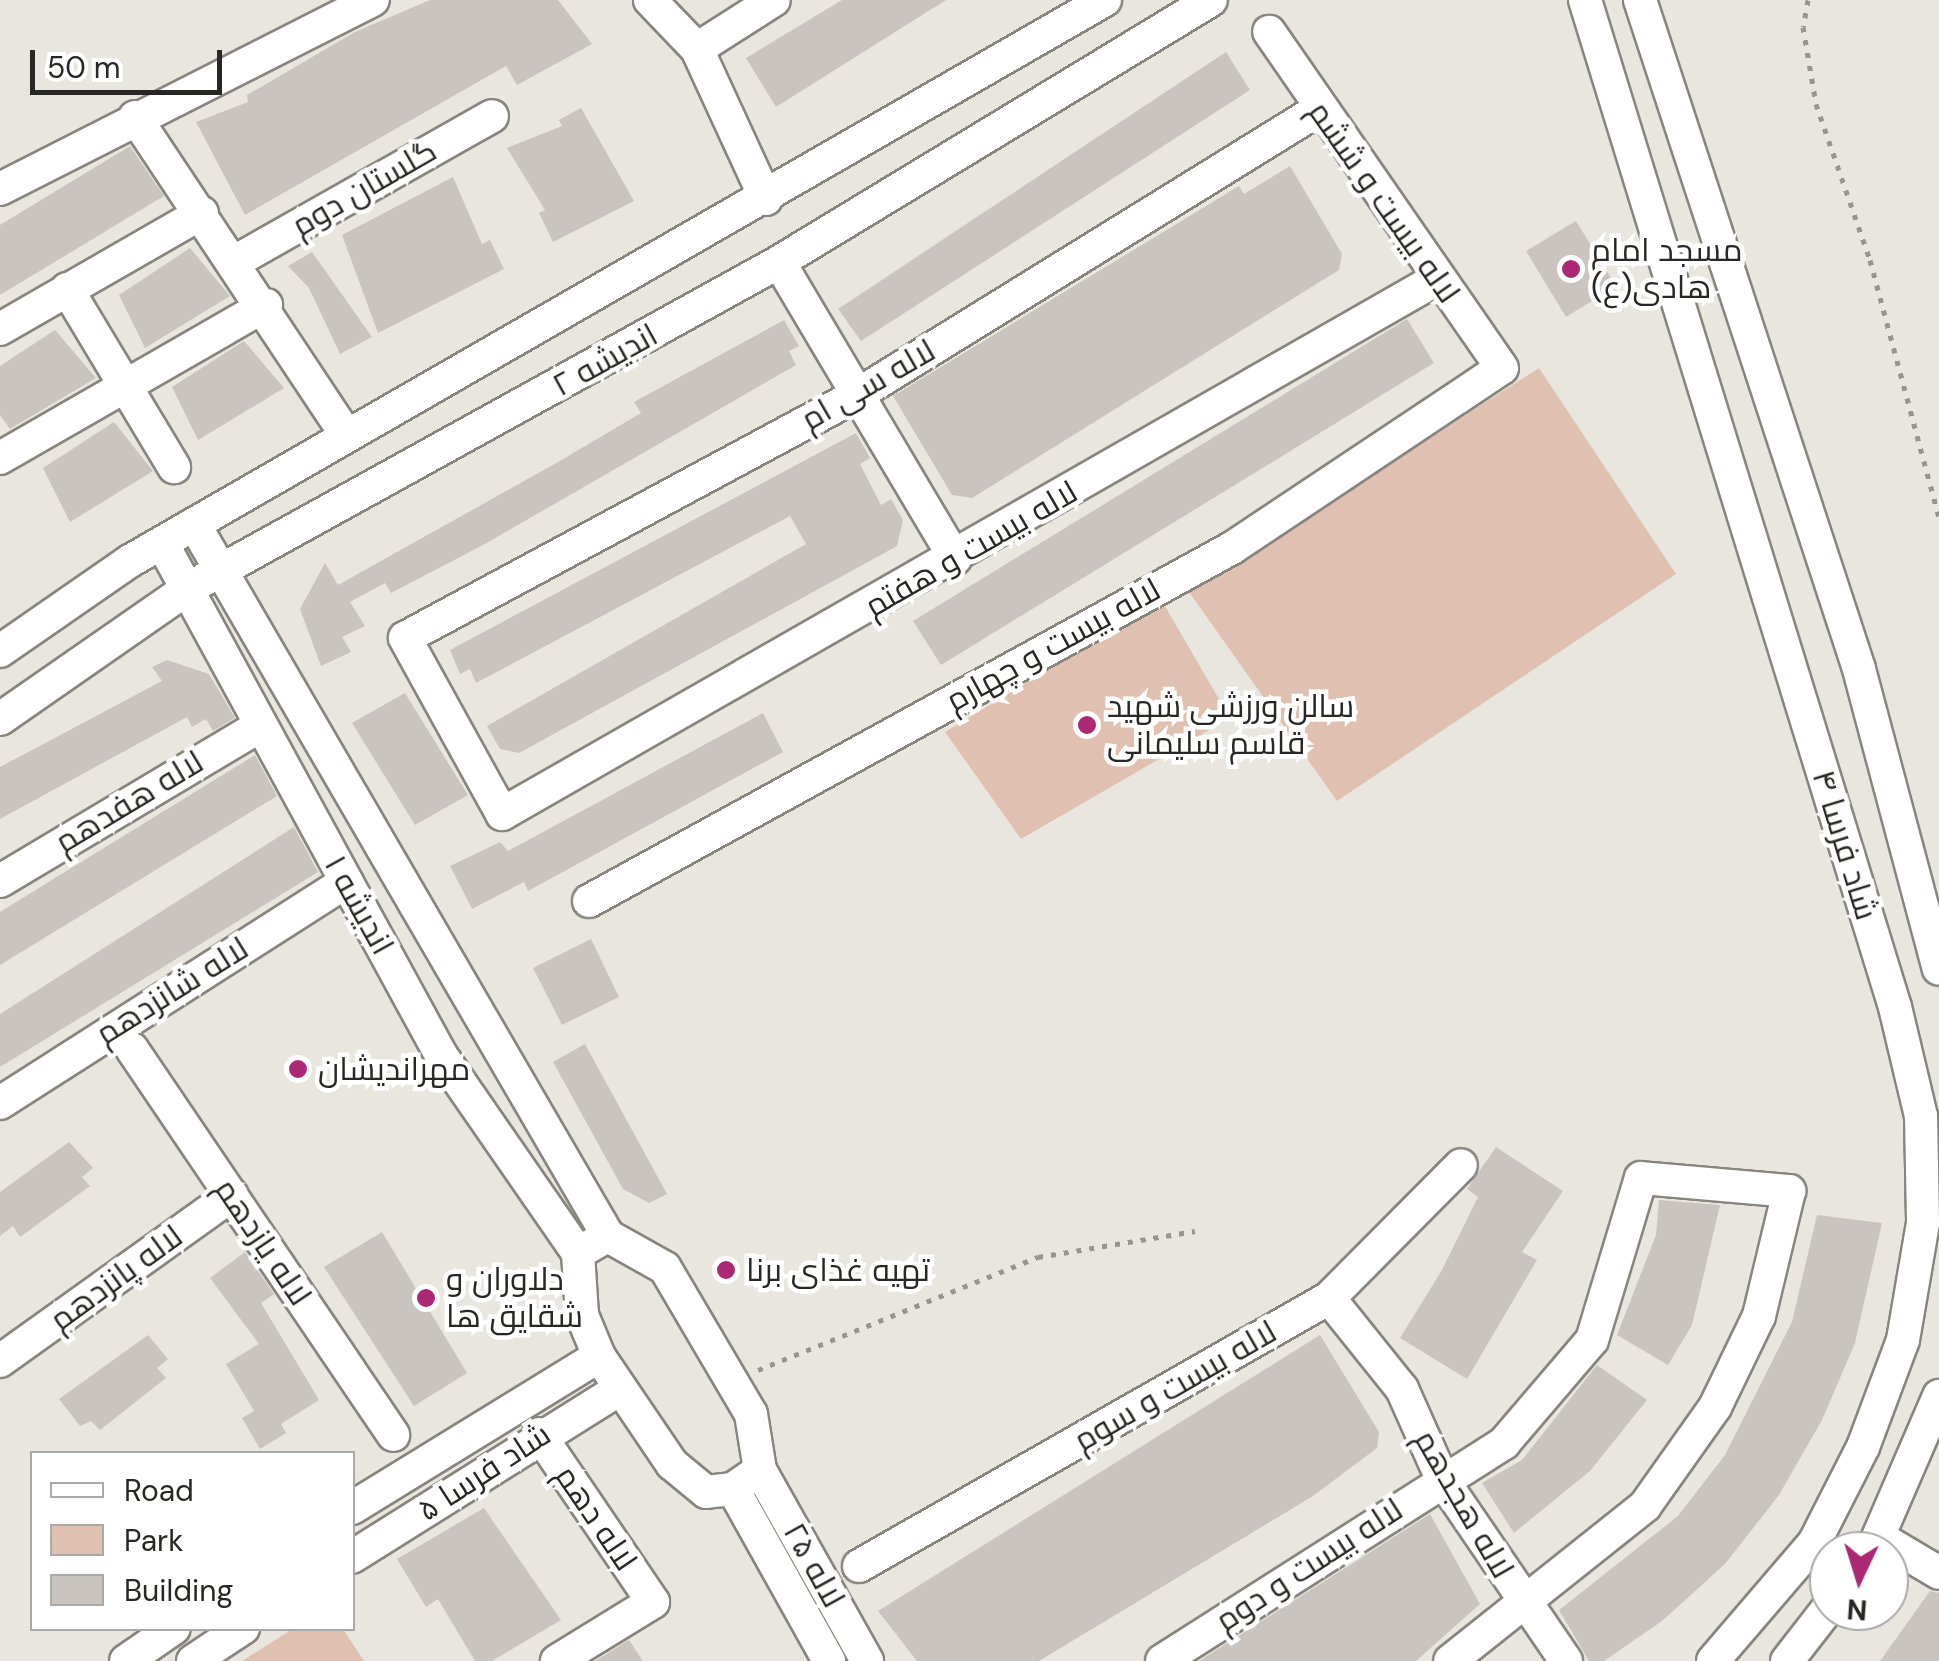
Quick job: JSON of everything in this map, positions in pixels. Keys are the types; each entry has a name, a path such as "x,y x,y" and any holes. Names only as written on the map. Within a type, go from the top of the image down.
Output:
{"street":[{"path":"0,189 135,117 373,0"},
{"path":"650,0 697,50 766,199"},
{"path":"697,50 774,0"},
{"name":"اندیشه ۲","path":"0,651 194,524 766,199 1105,0"},
{"name":"اندیشه ۲","path":"0,719 187,589 222,574 778,262 1211,0"},
{"name":"شاد فرسا ۴","path":"1585,0 1895,1007 1921,1116 1923,1223 1903,1340 1863,1447 1814,1542 1714,1661"},
{"name":"شاد فرسا ۴","path":"1640,0 1859,668 1939,969"},
{"name":"لاله بیست و ششم","path":"1269,32 1318,110 1502,368"},
{"name":"لاله سی ام","path":"502,814 405,638 858,395 1318,110"},
{"name":"گلستان دوم","path":"236,260 492,116"},
{"path":"135,117 266,305 347,436"},
{"path":"0,329 202,213"},
{"path":"778,262 955,559"},
{"name":"لاله بیست و هفتم","path":"502,814 955,559 1437,279"},
{"path":"67,289 174,467"},
{"path":"1,455 266,305"},
{"name":"لاله بیست و چهارم","path":"590,900 1232,548 1502,368"},
{"name":"اندیشه ۱","path":"194,524 608,1236"},
{"name":"اندیشه ۱","path":"162,543 441,1055 578,1253"},
{"name":"لاله هفدهم","path":"0,881 260,726"},
{"name":"لاله شانزدهم","path":"0,1104 346,882"},
{"name":"لاله یازدهم","path":"132,1049 394,1436"},
{"name":"لاله بیست و سوم","path":"859,1566 1329,1298 1461,1165"},
{"name":"لاله بیست و دوم","path":"1162,1661 1504,1442 1592,1340 1641,1178 1789,1191 1759,1316 1716,1407 1645,1506 1521,1603"},
{"name":"لاله پانزدهم","path":"0,1362 232,1194"},
{"path":"608,1236 665,1268 732,1381 763,1449 760,1470 734,1489 706,1492 694,1483 617,1391 599,1356 582,1315 578,1253 608,1236"},
{"name":"لاله هجدهم","path":"1329,1298 1402,1389 1442,1479 1521,1603 1566,1661"},
{"name":"شاد فرسا ۵","path":"355,1506 599,1356"},
{"name":"شاد فرسا ۵","path":"355,1555 540,1434 617,1391"},
{"path":"1883,1531 1939,1396"},
{"name":"لاله دهم","path":"540,1434 653,1602 558,1661"},
{"name":"لاله ۲۵","path":"760,1470 867,1661"},
{"name":"لاله ۲۵","path":"734,1489 829,1661"},
{"path":"782,1576 793,1559 812,1560"},
{"path":"1909,1559 1939,1573"},
{"path":"1450,1661 1521,1603"},
{"path":"126,1661 170,1631"},
{"path":"193,1661 238,1631"},
{"path":"1787,1661 1810,1631"}],"path":[{"path":"1808,0 1803,27 1816,104 1870,260 1939,517"},
{"path":"732,1381 1038,1258 1195,1230"}],"green space":[{"path":"1539,368 1676,574 1337,801 1189,592"},
{"name":"سالن ورزشی شهید قاسم سلیمانی","path":"1162,601 1230,718 1021,839 945,732"},
{"path":"289,1631 344,1631 364,1661 242,1661"}],"building":[{"path":"430,0 558,0 592,44 517,85 506,66 245,215 196,122 248,102 247,95 355,32"},
{"path":"842,0 946,0 776,107 746,58"},
{"path":"1226,52 1250,90 861,341 838,309"},
{"path":"581,108 634,201 553,242 539,213 545,210 507,148 562,126 559,120"},
{"path":"130,146 164,196 0,295 0,225"},
{"path":"1290,166 1342,254 1339,270 972,498 952,495 893,396 1239,186 1244,194"},
{"path":"453,177 482,244 490,240 504,269 378,333 342,235"},
{"name":"مسجد امام هادی(ع)","path":"1576,221 1616,286 1566,317 1526,251"},
{"path":"190,248 230,296 145,348 119,295"},
{"path":"312,252 372,337 340,354 309,288 288,266"},
{"path":"1407,319 1434,363 941,665 913,621"},
{"path":"784,320 799,346 789,351 796,365 483,545 391,593 385,583 350,602 365,626 342,637 351,652 321,666 300,609 325,563 338,585 641,413 634,402"},
{"path":"55,330 96,378 10,429 0,415 0,366"},
{"path":"244,341 284,388 198,440 172,387"},
{"path":"114,422 153,471 70,522 43,468"},
{"path":"856,433 870,458 860,464 881,505 891,499 903,520 897,546 519,753 500,749 487,726 806,544 790,516 476,683 470,669 460,674 450,650"},
{"path":"167,660 209,674 235,718 213,731 206,719 192,727 187,717 0,819 0,767 162,681 152,667"},
{"path":"405,693 468,795 415,825 352,723"},
{"path":"763,713 783,752 528,891 524,882 472,909 450,866 500,842 508,851"},
{"path":"255,755 277,796 0,965 0,912"},
{"path":"294,827 318,872 0,1067 0,1014"},
{"path":"591,939 619,997 562,1025 533,968"},
{"path":"585,1044 667,1194 649,1203 623,1189 553,1062"},
{"path":"69,1142 93,1168 82,1177 90,1186 20,1237 13,1226 0,1236 0,1192"},
{"path":"1496,1147 1563,1191 1522,1252 1537,1260 1467,1379 1400,1338 1442,1270 1478,1197 1467,1189"},
{"path":"1659,1200 1720,1205 1692,1325 1668,1365 1617,1335 1656,1235"},
{"path":"1817,1215 1882,1223 1855,1343 1822,1420 1779,1495 1725,1564 1662,1621 1604,1661 1589,1661 1559,1610 1678,1516 1725,1455 1792,1322"},
{"path":"382,1232 467,1373 414,1406 324,1267"},
{"path":"245,1252 274,1294 261,1303 319,1400 281,1424 286,1433 260,1449 242,1418 254,1411 226,1364 259,1344 210,1278"},
{"path":"148,1335 168,1359 157,1368 166,1378 100,1430 91,1421 80,1426 59,1399"},
{"path":"1320,1335 1379,1432 1377,1448 1313,1496 1039,1661 917,1661 878,1611"},
{"path":"1597,1365 1647,1400 1590,1471 1514,1533 1482,1483 1522,1460"},
{"path":"484,1508 561,1620 492,1661 475,1661 438,1599 426,1607 397,1559"},
{"path":"1430,1514 1480,1604 1416,1661 1199,1661"},
{"path":"1930,1591 1939,1593 1939,1661 1880,1661 1901,1631 1909,1631 1909,1620"},
{"path":"629,1640 643,1661 595,1661"}],"place":[{"name":"مسجد امام هادی(ع)","path":"1571,269"},
{"name":"سالن ورزشی شهید قاسم سلیمانی","path":"1087,725"},
{"name":"مهراندیشان","path":"298,1069"},
{"name":"تهیه غذای برنا","path":"726,1270"},
{"name":"دلاوران و شقایق ها","path":"426,1298"}]}
